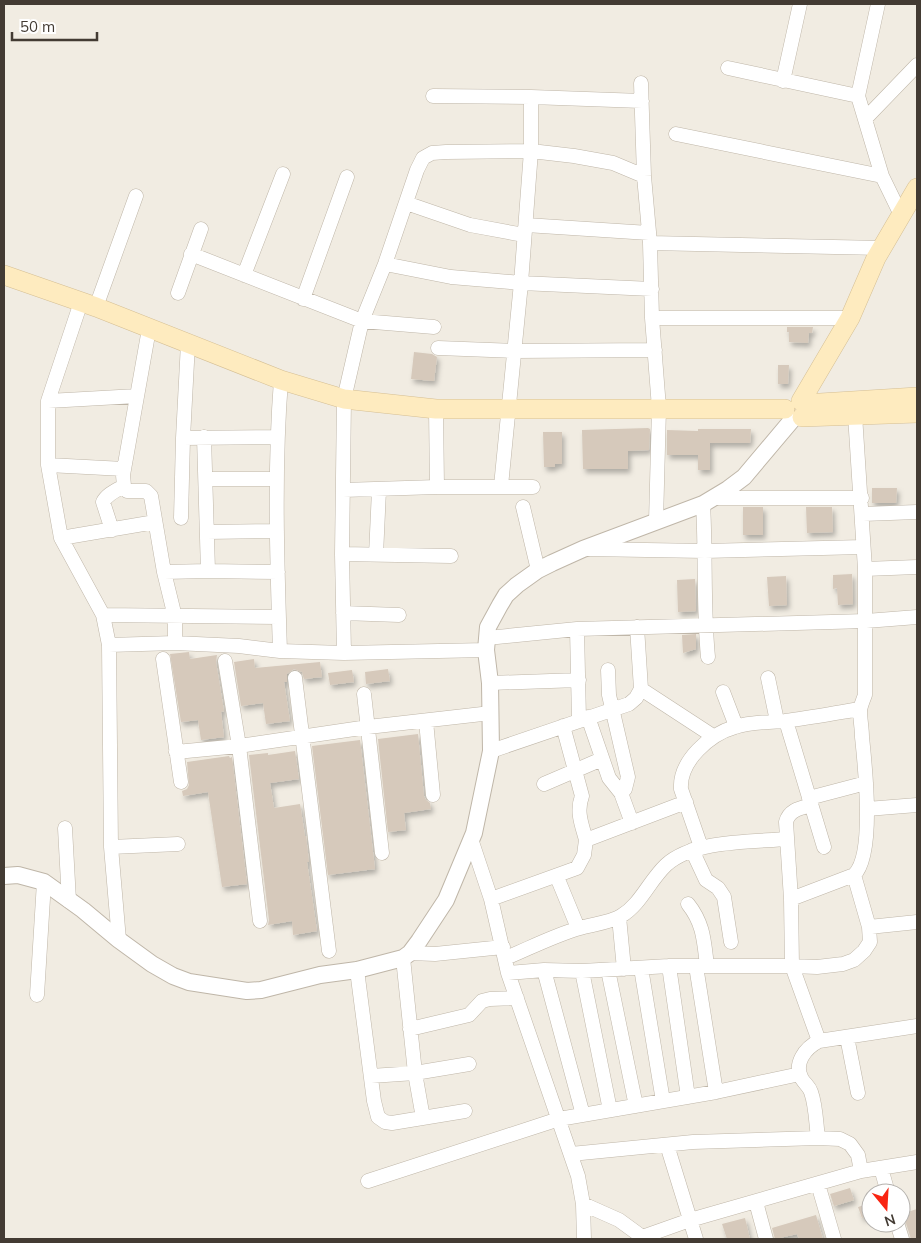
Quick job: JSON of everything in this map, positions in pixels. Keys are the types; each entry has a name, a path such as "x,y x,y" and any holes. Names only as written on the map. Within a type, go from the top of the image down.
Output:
{"main road":[{"path":"797,410 850,318 876,258 917,188"},
{"path":"4,275 88,304 281,380 344,399 436,409 659,408 797,410 855,415 917,413"},
{"path":"797,410 917,397"}],"street":[{"path":"783,80 800,4"},
{"path":"878,4 858,96 882,176 901,215"},
{"path":"865,119 917,65"},
{"path":"728,68 858,96"},
{"path":"641,83 644,176 659,408 656,522"},
{"path":"433,96 642,101"},
{"path":"501,486 521,283 531,151 531,97"},
{"path":"676,134 882,176"},
{"path":"344,653 342,554 344,399 362,321 385,264 423,158 432,153 531,151 613,163 644,176"},
{"path":"244,275 284,174"},
{"path":"302,299 347,177"},
{"path":"119,940 111,847 109,646 103,615 61,538 48,466 48,401 88,304 136,196"},
{"path":"406,203 470,225 649,238 882,248"},
{"path":"178,294 201,229"},
{"path":"192,254 302,299 362,321 434,327"},
{"path":"385,264 451,278 652,289"},
{"path":"652,318 850,318"},
{"path":"148,329 124,469 124,486 130,492 146,491 150,494 154,505 155,522 174,617 175,643"},
{"path":"181,518 188,343"},
{"path":"438,348 515,351 655,350"},
{"path":"280,651 276,479 281,380"},
{"path":"48,401 137,396"},
{"path":"436,409 437,487"},
{"path":"423,1118 410,1029 406,956 435,919 446,900 474,833 491,750 488,627 506,595 538,570 583,549 709,501 744,477 797,410"},
{"path":"791,899 854,875 858,871 863,856 867,809 860,709 865,695 866,621 862,498 855,415"},
{"path":"204,437 208,571"},
{"path":"183,438 277,437"},
{"path":"48,466 124,469"},
{"path":"206,479 276,479"},
{"path":"112,530 103,502 104,499 124,486"},
{"path":"343,490 437,487 533,487"},
{"path":"376,554 379,490"},
{"path":"709,501 862,498"},
{"path":"708,657 705,625 705,551 709,501"},
{"path":"523,506 538,570"},
{"path":"862,514 917,512"},
{"path":"61,538 155,522"},
{"path":"207,532 277,531"},
{"path":"583,549 705,551 863,547"},
{"path":"342,554 451,556"},
{"path":"865,569 917,567"},
{"path":"164,572 278,572"},
{"path":"343,614 399,615"},
{"path":"103,615 279,617"},
{"path":"109,646 175,643 239,646 280,651 344,653 487,644 577,629 866,621 917,617"},
{"path":"491,750 629,704 636,698 641,689 637,627"},
{"path":"577,629 579,680 584,719 609,778 621,792 632,823"},
{"path":"163,659 181,782"},
{"path":"225,661 239,746 260,921"},
{"path":"608,670 609,695 628,777 625,789 621,792"},
{"path":"295,678 329,950"},
{"path":"768,678 824,847"},
{"path":"490,683 579,680"},
{"path":"641,689 714,736"},
{"path":"723,692 736,726"},
{"path":"364,694 382,854"},
{"path":"731,942 724,897 718,888 706,880 681,789 680,779 686,767 702,745 714,736 736,726 860,709"},
{"path":"176,752 239,746 491,713"},
{"path":"426,721 432,795"},
{"path":"492,900 577,868 584,855 586,840 579,813 582,796 563,726"},
{"path":"544,784 602,759"},
{"path":"819,1041 792,966 791,899 786,822 788,816 794,811 810,802 866,783"},
{"path":"586,840 686,802"},
{"path":"867,809 917,805"},
{"path":"64,828 70,901"},
{"path":"471,839 492,900 508,973 578,1176 583,1204 584,1239"},
{"path":"4,876 18,875 44,882 119,940 173,976 211,987 247,991 261,990 320,975 357,970 406,956 504,952 619,917 634,907 656,875 680,854 697,848 787,839"},
{"path":"111,847 178,844"},
{"path":"508,973 669,966 826,967 843,964 854,960 870,942 869,927 854,875"},
{"path":"557,877 578,928"},
{"path":"37,995 44,882"},
{"path":"688,904 695,913 702,930 702,966 716,1092"},
{"path":"619,917 624,969"},
{"path":"869,927 917,922"},
{"path":"669,966 688,1096"},
{"path":"641,968 663,1101"},
{"path":"357,970 374,1101 378,1117 392,1123 465,1110"},
{"path":"544,970 583,1115"},
{"path":"608,970 636,1106"},
{"path":"582,971 610,1110"},
{"path":"410,1029 469,1015 482,1001 517,998"},
{"path":"818,1138 810,1089 801,1078 798,1065 811,1045 819,1041 917,1026"},
{"path":"847,1036 858,1093"},
{"path":"371,1076 469,1064"},
{"path":"368,1182 559,1119 716,1092 800,1074"},
{"path":"571,1154 667,1145 818,1138 840,1139 850,1144 858,1155 861,1171"},
{"path":"667,1145 696,1239"},
{"path":"583,1204 619,1220 643,1238 690,1220 861,1171 917,1162"},
{"path":"881,1168 885,1183"},
{"path":"818,1184 834,1239"},
{"path":"756,1202 766,1239"}],"building":[{"path":"787,327 813,327 812,333 809,333 808,343 789,342"},
{"path":"414,352 432,354 437,357 434,381 411,379"},
{"path":"778,365 789,365 788,384 778,384"},
{"path":"650,429 649,450 628,451 628,469 583,469 582,430"},
{"path":"698,429 751,429 750,443 710,443 710,470 698,470 698,455 667,455 667,430 698,431"},
{"path":"543,432 562,432 562,464 555,464 555,467 544,467"},
{"path":"872,488 897,488 896,503 872,503"},
{"path":"743,507 763,507 763,535 743,535"},
{"path":"806,507 832,507 833,532 807,533"},
{"path":"852,574 853,604 838,605 837,588 833,589 833,575"},
{"path":"786,576 787,605 769,606 767,577"},
{"path":"695,579 696,611 678,612 677,580"},
{"path":"696,634 696,649 683,653 682,635"},
{"path":"189,652 190,659 217,655 216,662 224,711 221,712 224,737 201,740 198,720 181,722 170,654"},
{"path":"254,659 255,668 320,662 322,677 304,679 302,672 294,669 287,674 287,682 284,682 290,721 266,724 263,703 241,706 234,662"},
{"path":"388,669 390,681 366,684 365,672"},
{"path":"352,670 354,682 330,685 328,673"},
{"path":"418,734 424,796 430,803 431,809 404,813 406,830 388,832 378,739"},
{"path":"360,740 375,869 328,875 312,746"},
{"path":"295,751 299,779 270,783 274,808 300,804 306,836 309,862 307,862 317,931 293,935 292,921 268,925 269,920 249,755 268,753 268,755"},
{"path":"229,756 230,758 232,757 247,884 222,887 208,792 183,796 182,791 187,789 189,785 187,762"},
{"path":"850,1188 854,1200 834,1206 830,1194"},
{"path":"917,1209 917,1239 911,1239 909,1233 911,1233 911,1211"},
{"path":"816,1215 823,1239 799,1239 797,1234 775,1239 772,1228"},
{"path":"745,1218 750,1239 727,1239 722,1224"}]}
